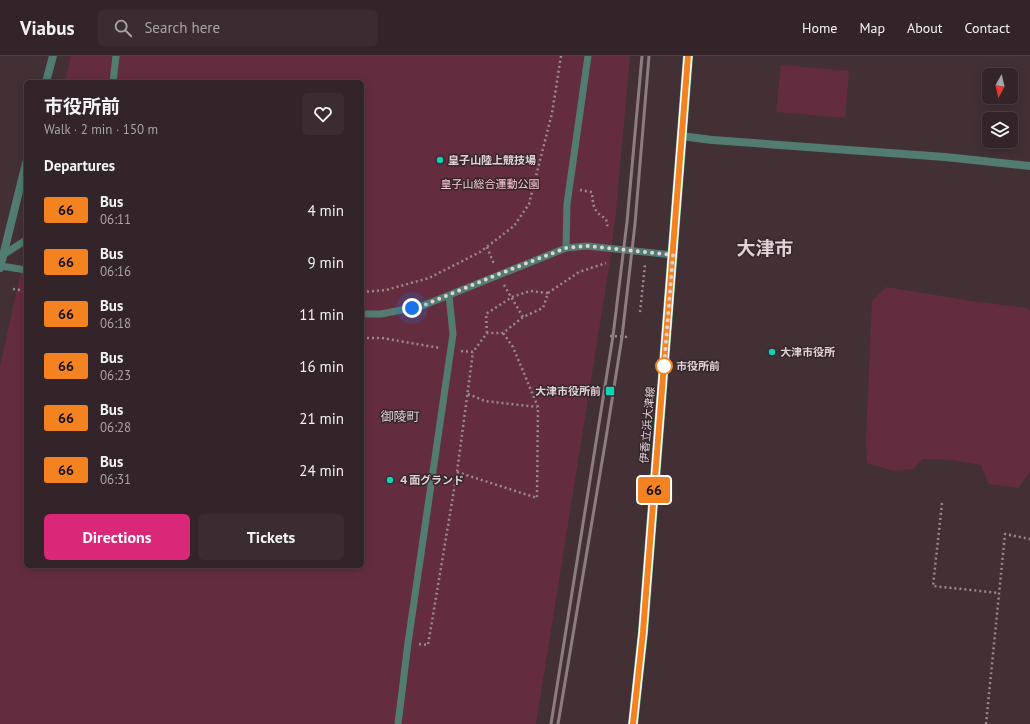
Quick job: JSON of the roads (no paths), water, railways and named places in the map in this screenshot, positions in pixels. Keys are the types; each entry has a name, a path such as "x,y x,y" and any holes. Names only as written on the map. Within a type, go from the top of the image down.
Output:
{"main road":[{"name":"伊香立浜大津線","path":"633,724 643,632 688,56"}],"street":[{"path":"46,80 52,56"},
{"path":"681,136 712,140 1030,166"},
{"path":"0,267 24,171"}],"lane":[{"path":"113,80 116,56"},
{"path":"566,248 567,204 588,56"},
{"path":"3,255 24,241"},
{"path":"364,314 381,314 422,306 566,248 587,246 673,255"},
{"path":"0,267 24,270"},
{"path":"398,724 408,644 453,334 449,295"}],"railway":[{"path":"551,724 613,336 627,222 642,56"},
{"path":"558,724 622,337 635,224 649,56"}],"place":[{"name":"皇子山陸上競技場","path":"440,160"},
{"name":"大津市役所","path":"772,352"},
{"name":"市役所前","path":"664,366"},
{"name":"大津市役所前","path":"610,391"},
{"name":"４面グランド","path":"390,480"}],"district":[{"name":"大津市","path":"765,248"},
{"name":"御陵町","path":"400,416"}],"park label":[{"name":"皇子山総合運動公園","path":"490,184"}]}
